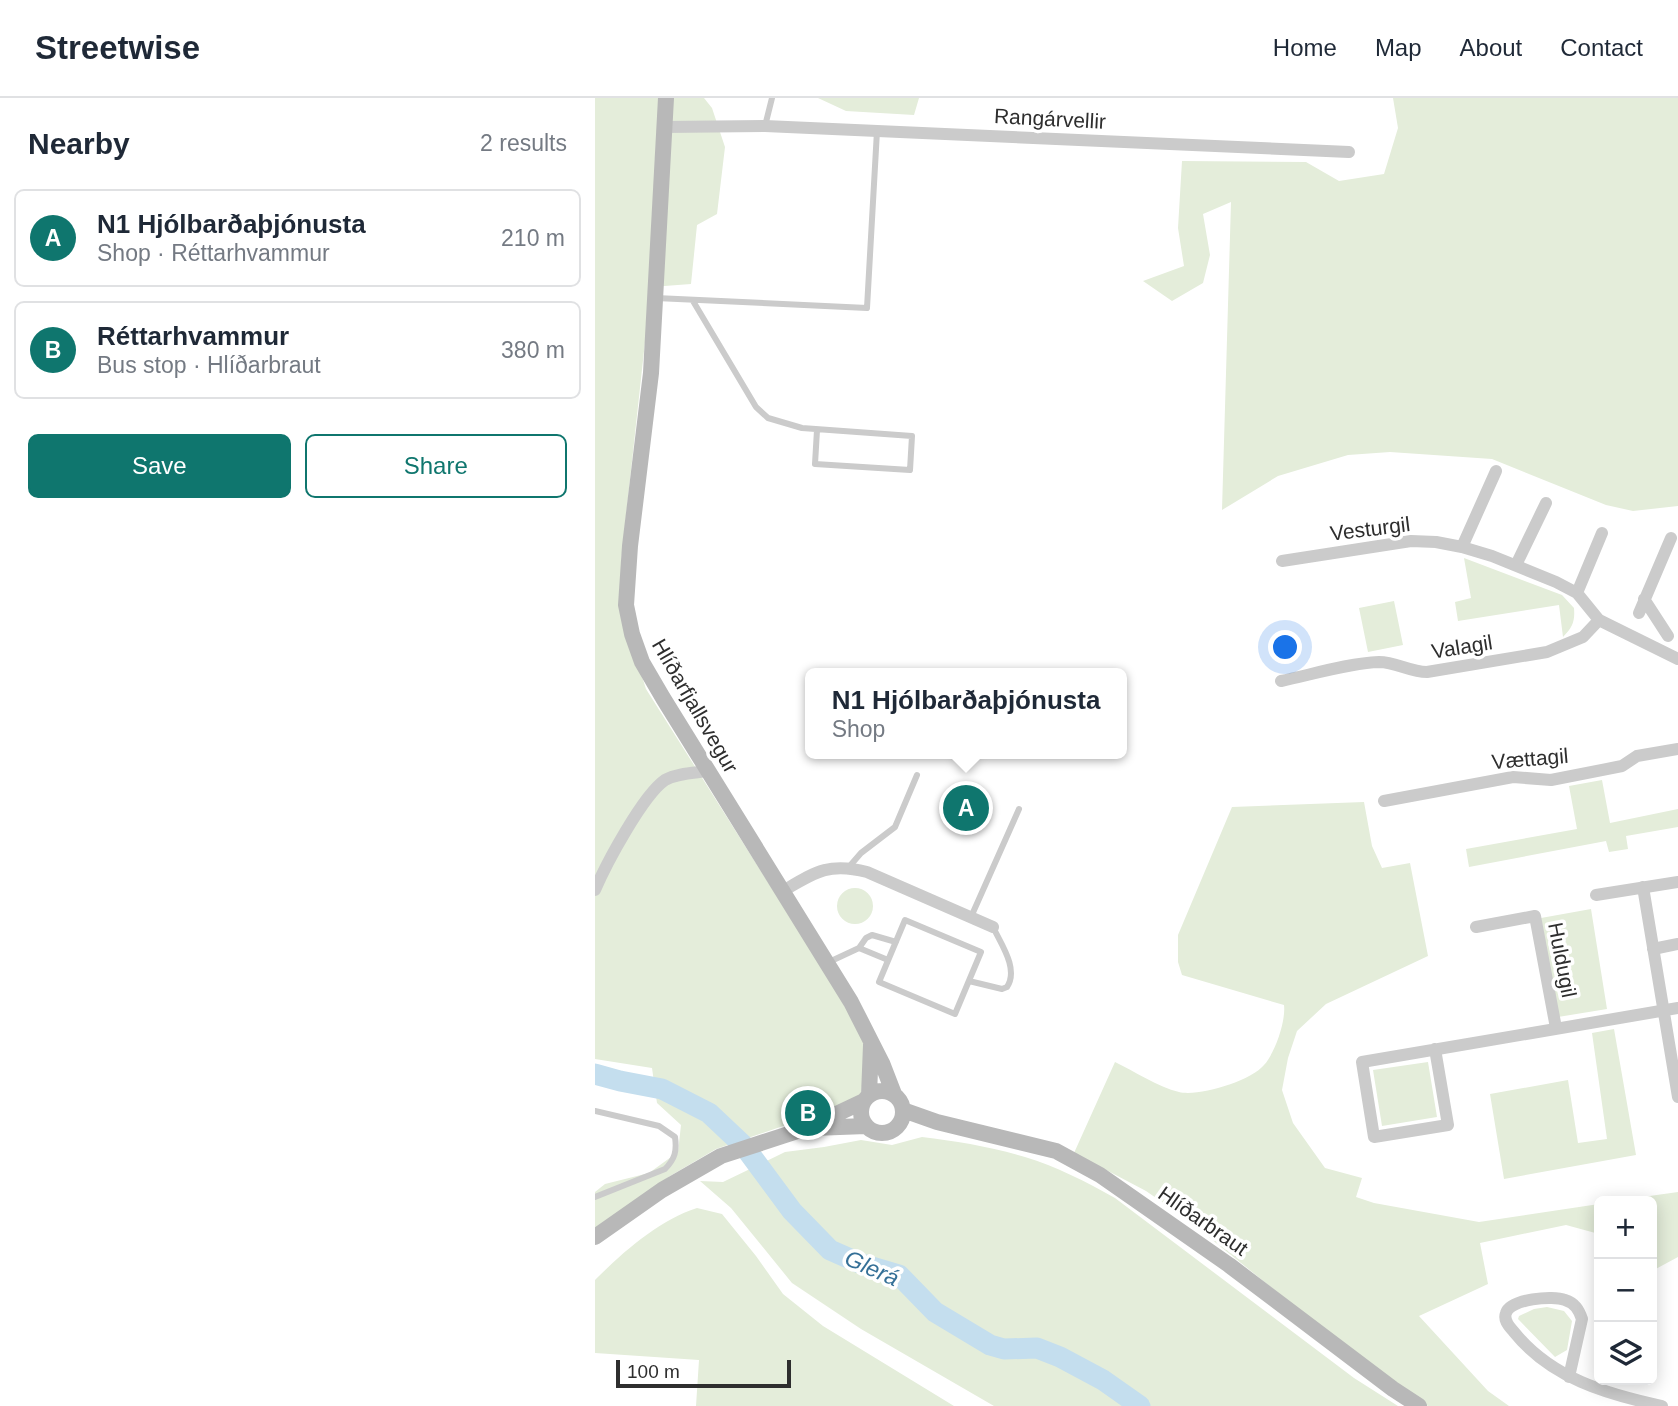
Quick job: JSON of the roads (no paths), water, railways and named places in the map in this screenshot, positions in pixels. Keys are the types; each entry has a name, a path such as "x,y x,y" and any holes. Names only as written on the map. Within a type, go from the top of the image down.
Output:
{"main road":[{"name":"Hlíðarfjallsvegur","path":"666,98 650,385 627,570 626,605 632,634 642,662 851,1002 882,1063 894,1094"},
{"name":"Hlíðarfjallsvegur","path":"866,1098 871,1043"},
{"name":"Hlíðarbraut","path":"598,1236 662,1190 721,1156 807,1128 881,1091 894,1094"},
{"path":"894,1094 901,1117"},
{"path":"866,1098 861,1114 866,1126"},
{"name":"Hlíðarbraut","path":"807,1128 866,1126 883,1133 895,1129 901,1117 937,1122 1056,1151 1100,1175 1229,1265 1419,1406"}],"street":[{"name":"Rangárvellir","path":"664,127 765,126 1349,152"},
{"path":"1462,547 1496,471"},
{"path":"1516,565 1546,503"},
{"path":"1577,593 1602,533"},
{"path":"1639,613 1671,538"},
{"name":"Vesturgil","path":"1282,561 1411,541 1462,547 1516,565 1577,593 1599,620 1678,659"},
{"path":"1644,599 1673,633 1659,650"},
{"name":"Valagil","path":"1281,681 1369,663 1387,663 1417,672 1427,672 1547,652 1583,637 1599,620"},
{"name":"Vættagil","path":"1384,802 1513,777 1551,780 1622,766 1637,756 1678,749"},
{"path":"595,890 622,837 657,786 676,775 708,771"},
{"path":"783,891 818,870 829,867 848,868 867,872 993,927"},
{"path":"1596,895 1678,882"},
{"path":"1643,887 1678,1097"},
{"name":"Huldugil","path":"1476,927 1535,916 1556,1028"},
{"path":"1653,948 1678,944"},
{"name":"Huldugil","path":"1435,1049 1448,1125 1374,1137 1362,1062 1435,1049 1556,1028 1678,1008"},
{"path":"1569,1377 1582,1319 1575,1305 1559,1298 1535,1299 1510,1306 1505,1318 1523,1344 1569,1377 1619,1396 1662,1406"}],"lane":[{"path":"765,126 772,98"},
{"path":"656,299 867,308 877,131"},
{"path":"693,301 756,407 768,418 781,424 817,430 912,436 910,470 815,464 817,430"},
{"path":"848,868 861,853 895,827 917,775"},
{"path":"971,917 1019,810"},
{"path":"905,920 981,952 969,981 955,1014 879,982 905,920"},
{"path":"969,981 1002,989 1010,982 1010,964 993,927"},
{"path":"827,963 859,948 872,934 896,942"},
{"path":"859,948 888,960"},
{"path":"595,1111 659,1126 675,1137 676,1148 673,1160 665,1169 595,1196"}],"waterway":[{"name":"Glerá","path":"595,1074 662,1089 709,1113 744,1146 792,1211 830,1250 862,1264 899,1275 935,1312 990,1345 1004,1349 1037,1348 1060,1357 1103,1380 1140,1406"}],"place":[{"name":"N1 Hjólbarðaþjónusta","path":"966,808"},
{"name":"Réttarhvammur","path":"808,1113"}]}
